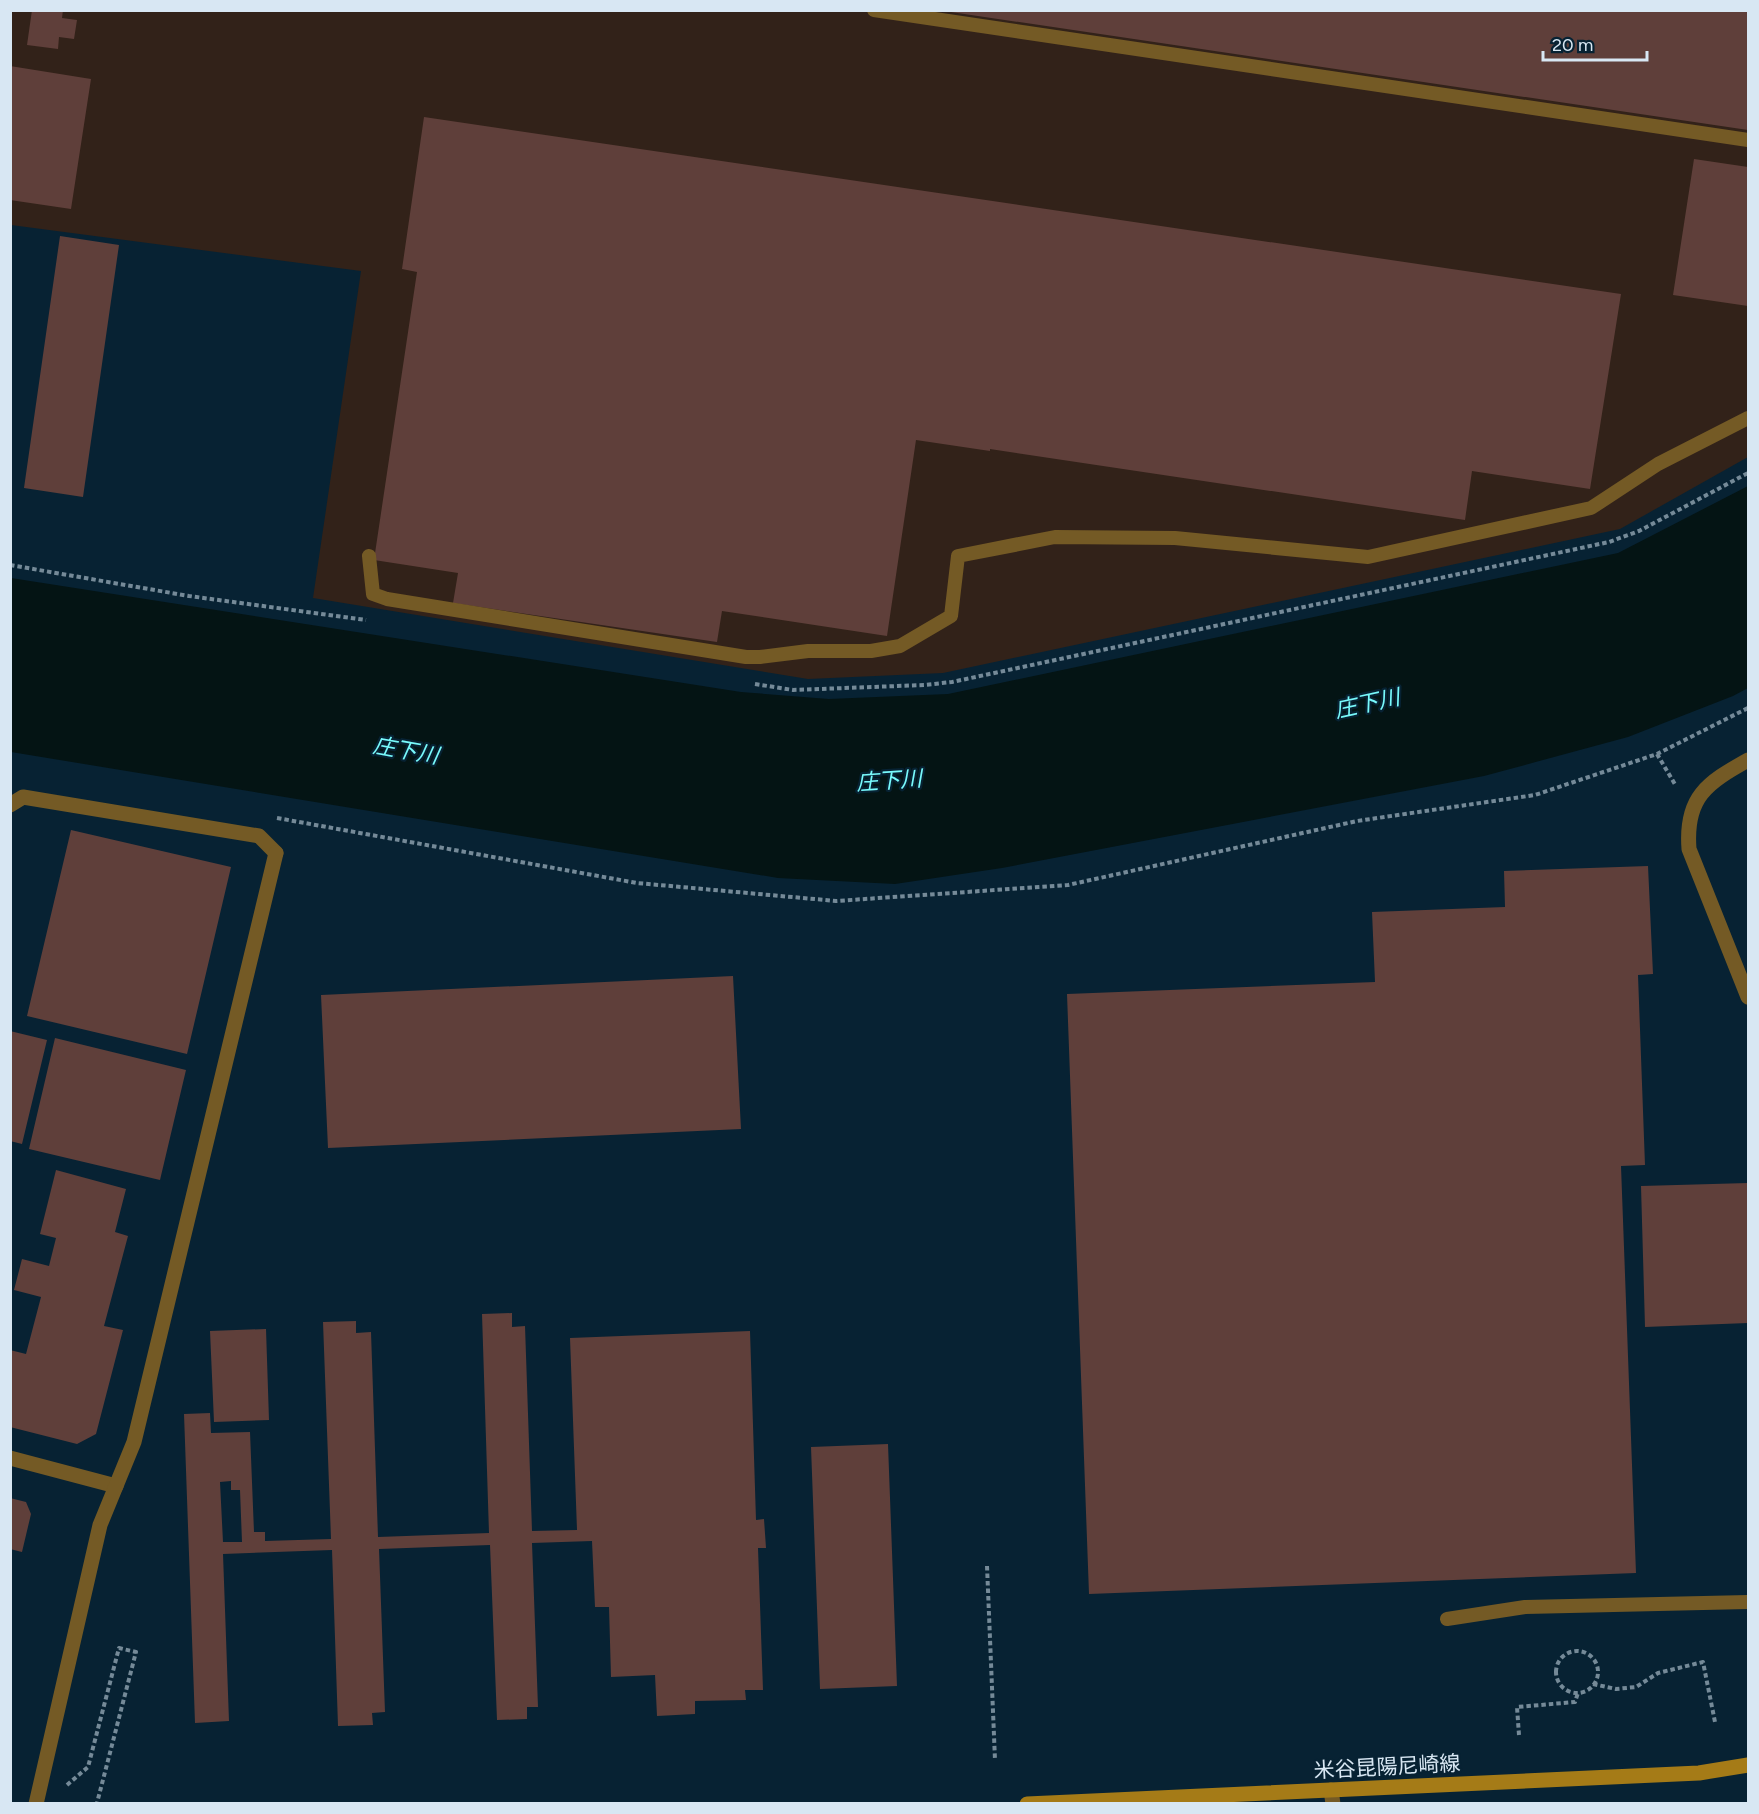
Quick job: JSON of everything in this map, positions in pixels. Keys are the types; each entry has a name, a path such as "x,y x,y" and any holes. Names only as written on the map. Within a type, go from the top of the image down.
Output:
{"main road":[{"name":"米谷昆陽尼崎線","path":"1028,1803 1332,1797 1699,1773 1749,1765"}],"street":[{"path":"1749,760 1718,777 1695,802 1688,829 1689,849 1749,997"},
{"path":"10,804 23,797 259,836 276,854 134,1442 100,1525 36,1803"},
{"path":"10,1458 116,1486"}],"lane":[{"path":"874,10 1749,140"},
{"path":"369,556 373,594 387,599 746,657 808,651 871,651 900,646 951,616 958,556 1055,537 1099,537 1175,538 1368,557 1591,508 1658,464 1749,418"},
{"path":"1447,1620 1525,1607 1749,1602"}],"path":[{"path":"747,682 793,690 952,682 1609,542 1639,531 1749,473"},
{"path":"10,565 189,596 377,621"},
{"path":"272,817 637,882 836,901 1068,885 1357,821 1535,795 1657,754 1749,708"},
{"path":"1657,754 1692,812"},
{"path":"987,1566 995,1760"},
{"path":"88,1767 119,1648 136,1652 97,1803"},
{"path":"1569,1652 1588,1653 1598,1667 1598,1676 1593,1684 1587,1690 1578,1693 1568,1691 1561,1685 1557,1676 1557,1667 1561,1658 1569,1652"},
{"path":"1593,1684 1616,1689 1636,1687 1659,1673 1703,1662 1715,1722"},
{"path":"1519,1735 1517,1707 1575,1702 1578,1693"}],"shaded area":[{"path":"11,11 1748,11 1748,457 1620,529 943,673 808,679 313,598 361,271 11,225"}],"water":[{"name":"庄下川","path":"1748,486 1748,688 1733,696 1628,737 1484,776 1002,868 895,884 778,878 11,752 11,578 741,692 829,699 948,694 1618,553"}],"building":[{"path":"32,10 63,10 62,18 77,20 74,39 59,37 58,49 27,45"},
{"path":"951,10 1748,10 1748,130 951,12"},
{"path":"10,66 91,79 71,209 10,200"},
{"path":"424,117 1621,294 1590,489 1472,471 1465,520 916,440 887,636 722,611 717,642 453,603 458,573 374,560 417,272 402,269"},
{"path":"1694,159 1748,167 1748,306 1673,295"},
{"path":"60,236 119,245 83,497 24,488"},
{"path":"71,830 231,867 187,1054 27,1016"},
{"path":"1648,866 1653,974 1638,975 1645,1165 1621,1166 1636,1573 1089,1594 1067,994 1375,982 1372,912 1505,907 1504,871"},
{"path":"733,976 741,1129 328,1148 321,995"},
{"path":"10,1031 47,1040 22,1144 10,1141"},
{"path":"55,1038 186,1070 160,1180 29,1149"},
{"path":"56,1170 126,1189 115,1232 128,1236 104,1326 123,1330 96,1434 77,1444 10,1427 10,1350 26,1354 41,1297 14,1290 22,1259 49,1266 56,1238 40,1234"},
{"path":"1748,1183 1748,1323 1645,1327 1641,1186"},
{"path":"512,1313 512,1327 525,1326 532,1531 577,1530 570,1338 750,1331 756,1520 764,1519 766,1548 758,1548 763,1690 745,1690 746,1700 695,1701 695,1714 657,1716 655,1675 611,1677 609,1607 595,1607 592,1541 532,1543 538,1707 527,1707 527,1719 497,1720 490,1545 379,1549 385,1712 372,1713 373,1725 338,1726 332,1550 223,1554 229,1721 195,1723 184,1414 210,1413 211,1433 250,1432 254,1532 265,1532 265,1541 331,1539 323,1322 356,1321 356,1333 371,1332 378,1537 489,1533 482,1314","holes":["231,1481 231,1490 240,1490 242,1542 223,1542 220,1482"]},
{"path":"266,1329 269,1420 214,1422 210,1331"},
{"path":"888,1444 897,1686 820,1689 811,1447"},
{"path":"10,1498 26,1502 31,1514 22,1552 10,1549"}]}
